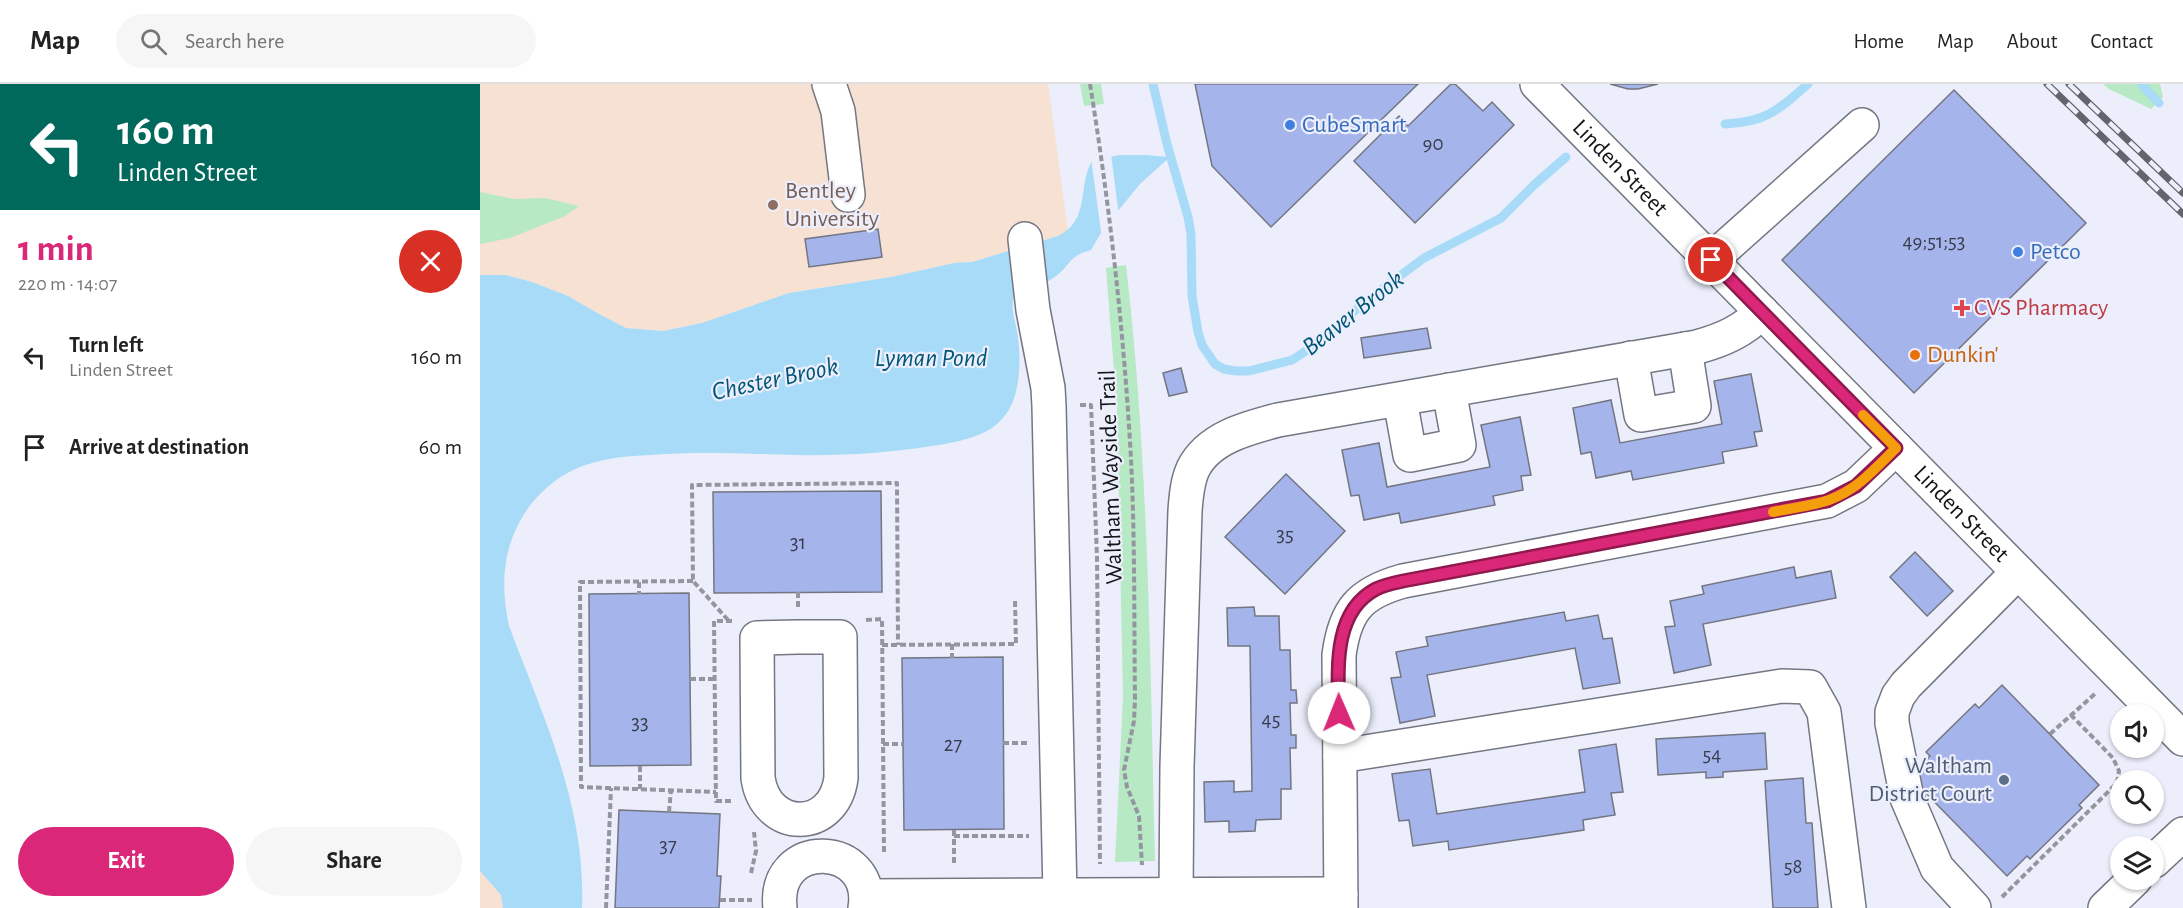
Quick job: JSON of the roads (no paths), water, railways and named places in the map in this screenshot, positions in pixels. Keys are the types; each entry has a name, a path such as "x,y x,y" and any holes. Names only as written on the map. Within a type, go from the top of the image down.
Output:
{"street":[{"path":"829,84 838,111 848,195"},
{"name":"Linden Street","path":"1537,84 2183,739"},
{"path":"1711,260 1862,125"},
{"path":"1025,239 1030,288 1048,388 1059,836 1073,899"},
{"path":"1176,895 1177,767 1186,496 1193,469 1210,449 1242,430 1278,420 1685,349 1727,338 1751,323 1762,312"},
{"path":"1631,358 1641,415 1694,406 1685,349"},
{"path":"1400,400 1410,455 1459,445 1449,390"},
{"path":"780,908 780,890 787,874 799,862 814,856 825,855 844,861 859,876 865,902 1176,895 1341,901 1338,669 1341,642 1347,620 1364,598 1376,589 1403,581 1827,501 1856,486 1896,448"},
{"path":"1985,905 1936,867 1904,788 1892,723 1893,704 1906,686 2018,572"},
{"path":"840,637 841,778 839,790 825,812 807,819 787,818 775,812 766,803 760,791 757,638 840,637"},
{"path":"1340,756 1782,686 1810,687 1824,712 1849,908"},
{"path":"807,819 814,856"},
{"path":"2164,852 2183,834"},
{"path":"2105,908 2124,890"}],"water":[{"name":"Lyman Pond","path":"1119,155 1170,157 1140,184 1104,228 1091,250 1078,255 1052,279 1015,293 1013,309 1019,358 1016,391 1008,411 996,425 988,430 979,435 950,443 864,454 687,453 615,458 597,461 571,471 553,482 531,504 514,533 506,559 504,585 506,612 509,626 549,729 570,798 581,870 582,908 503,908 501,895 480,871 480,275 506,275 532,282 568,296 626,328 663,331 702,323 789,293 891,277 954,263 972,262 1058,236 1075,221 1092,161"}],"waterway":[{"name":"Beaver Brook","path":"1153,84 1188,217 1191,234 1192,296 1198,332 1202,345 1215,364 1224,369 1249,371 1292,360 1323,340 1362,304 1424,258 1501,218 1566,157"},
{"name":"Beaver Brook","path":"1725,124 1751,121 1771,113 1808,84"},
{"name":"Beaver Brook","path":"2141,84 2159,103"}],"railway":[{"path":"2047,84 2183,214"},
{"path":"2069,84 2183,193"}],"place":[{"name":"CubeSmart","path":"1290,125"},
{"name":"Bentley University","path":"773,205"},
{"name":"Petco","path":"2018,252"},
{"name":"CVS Pharmacy","path":"1962,308"},
{"name":"Dunkin'","path":"1915,355"},
{"name":"Waltham District Court","path":"2004,780"}],"water label":[{"name":"Chester Brook","path":"775,379"}]}
